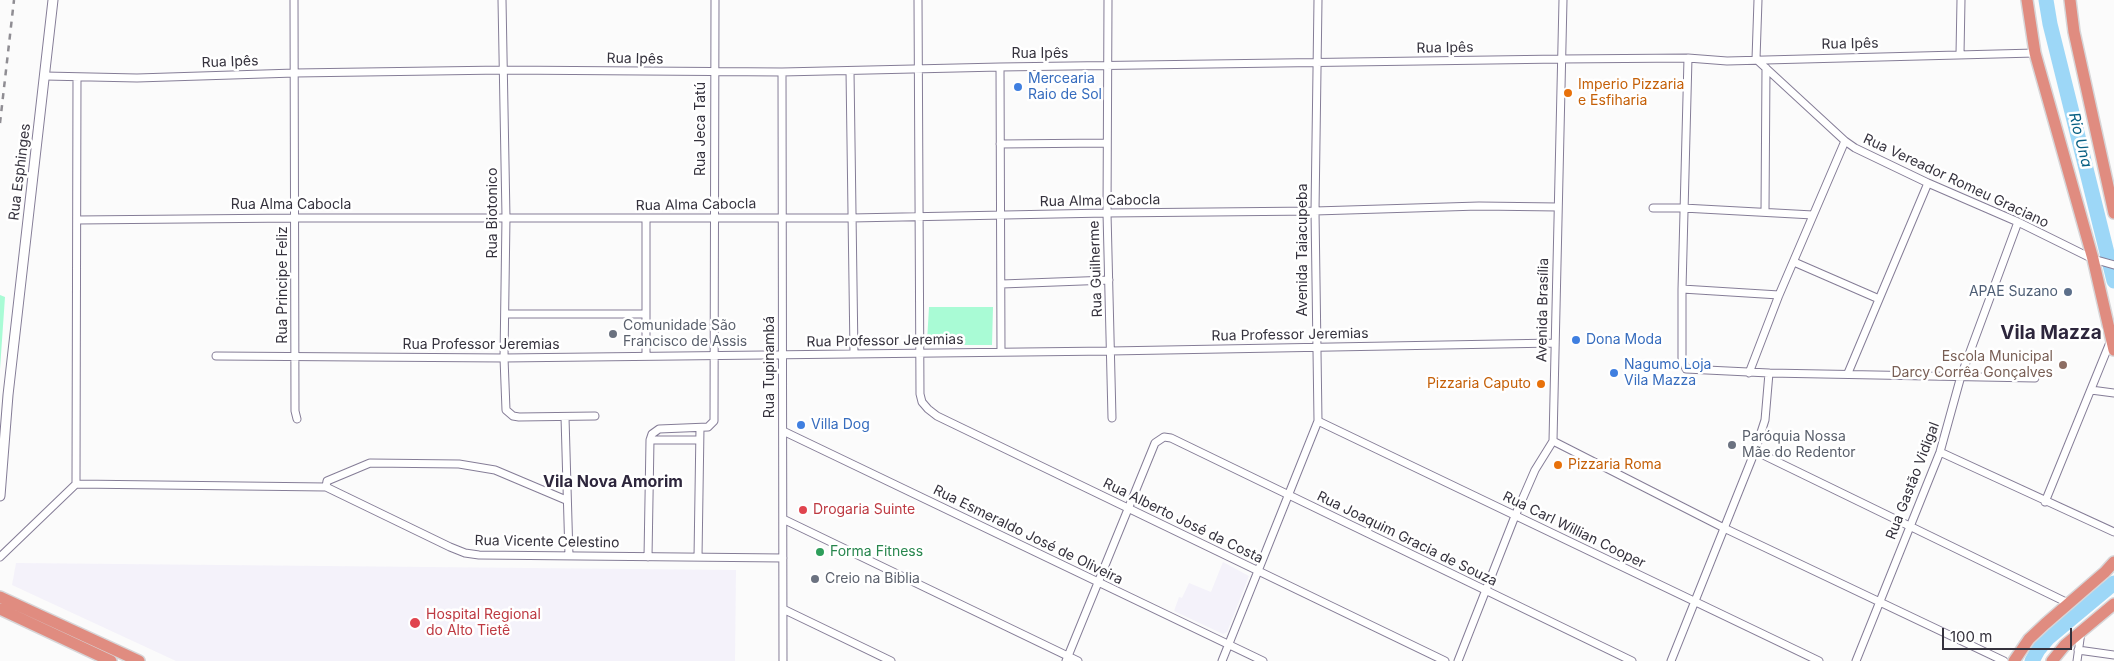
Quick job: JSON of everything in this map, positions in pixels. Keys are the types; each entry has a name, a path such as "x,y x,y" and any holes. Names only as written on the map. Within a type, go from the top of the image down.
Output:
{"highway":[{"path":"2027,0 2035,53 2095,260 2113,345"},
{"path":"2070,0 2074,32 2114,213"},
{"path":"2014,661 2029,639 2114,562"},
{"path":"0,597 139,661"},
{"path":"2052,661 2065,645 2114,604"},
{"path":"0,609 111,661"}],"street":[{"name":"Rua Esphinges","path":"0,496 9,385 53,0"},
{"name":"Rua Principe Feliz","path":"294,0 294,411 297,419"},
{"name":"Rua Biotonico","path":"502,0 506,217 504,358 506,410 513,416 519,417 565,417"},
{"name":"Rua Jeca Tatú","path":"700,428 708,427 714,421 715,0"},
{"path":"918,0 920,353"},
{"name":"Rua Guilherme","path":"1108,0 1107,213 1112,418"},
{"name":"Avenida Taiacupeba","path":"1222,661 1318,421 1315,211 1319,62 1318,0"},
{"name":"Avenida Brasília","path":"1553,441 1563,0"},
{"path":"1756,59 1758,0"},
{"path":"1960,54 1962,0"},
{"name":"Rua Ipês","path":"45,76 137,78 295,73 503,70 714,73 1000,66 1561,59 1688,58 1727,61 2035,53"},
{"path":"1688,58 1682,289 1682,358 1686,369 1692,371 1749,373 1848,373 2035,378"},
{"name":"Rua Vereador Romeu Graciano","path":"1756,59 1855,148 1928,183 2018,222 2095,260 2114,265"},
{"path":"1000,66 1001,352"},
{"path":"1765,211 1766,68"},
{"path":"850,71 854,354"},
{"name":"Rua Tupinambá","path":"782,72 783,661"},
{"path":"76,484 77,76"},
{"path":"1749,373 1779,294 1845,141"},
{"path":"1000,144 1107,143"},
{"path":"1848,373 1928,183"},
{"name":"Rua Alma Cabocla","path":"77,220 783,216 851,218 1315,211 1479,206 1558,207"},
{"path":"1653,208 1813,214"},
{"path":"646,218 646,356"},
{"name":"Rua Gastão Vidigal","path":"1856,661 1940,452 1961,376 2018,222"},
{"path":"1794,262 1880,299"},
{"path":"1002,284 1110,280"},
{"path":"1682,289 1779,294"},
{"path":"505,314 646,314"},
{"name":"Rua Professor Jeremias","path":"216,356 504,358 713,356 1555,343"},
{"path":"2045,502 2091,390 2113,345"},
{"name":"Rua Alberto José da Costa","path":"920,353 920,394 922,402 937,416 1444,661"},
{"path":"1671,661 1755,451 1765,420 1769,373"},
{"path":"2091,390 2114,392"},
{"path":"569,556 565,417 595,416"},
{"name":"Rua Carl Willian Cooper","path":"1318,421 1819,661"},
{"path":"648,557 650,440 652,434 659,429 700,428 698,557"},
{"name":"Rua Esmeraldo José de Oliveira","path":"783,431 1263,661"},
{"name":"Rua Joaquim Gracia de Souza","path":"1129,509 1155,443 1164,437 1171,438 1632,661"},
{"path":"650,440 699,440"},
{"path":"1458,661 1515,516 1535,470 1553,441 1724,528 2004,661"},
{"path":"1755,451 2068,603"},
{"path":"1940,452 2045,502 2114,532"},
{"path":"0,557 76,484 326,487 327,481 370,463 460,464 495,470 566,500"},
{"name":"Rua Vicente Celestino","path":"326,487 465,553 479,555 782,558"},
{"path":"1067,658 1129,509"},
{"path":"783,519 1067,658 1078,661"},
{"path":"783,609 891,661"},
{"path":"2077,661 2081,632"},
{"path":"2078,650 2114,655"}],"shaded area":[{"path":"1223,562 1249,576 1227,632 1223,634 1174,611 1179,597 1182,598 1189,583 1211,592"},
{"name":"Hospital Regional do Alto Tietê","path":"16,563 736,570 735,661 176,661 12,585"}],"green space":[{"path":"0,295 5,297 0,369"},
{"path":"929,307 993,307 992,345 929,345 927,342"}],"waterway":[{"name":"Rio Una","path":"2046,0 2050,24 2114,281"},
{"name":"Rio Una","path":"2032,661 2048,638 2114,583"}],"railway":[{"path":"0,123 14,0"}],"place":[{"name":"Mercearia Raio de Sol","path":"1018,87"},
{"name":"Imperio Pizzaria e Esfiharia","path":"1568,93"},
{"name":"APAE Suzano","path":"2068,292"},
{"name":"Comunidade São Francisco de Assis","path":"613,334"},
{"name":"Dona Moda","path":"1576,340"},
{"name":"Escola Municipal Darcy Corrêa Gonçalves","path":"2063,365"},
{"name":"Nagumo Loja Vila Mazza","path":"1614,373"},
{"name":"Pizzaria Caputo","path":"1541,384"},
{"name":"Villa Dog","path":"801,425"},
{"name":"Paróquia Nossa Mãe do Redentor","path":"1732,445"},
{"name":"Pizzaria Roma","path":"1558,465"},
{"name":"Drogaria Suinte","path":"803,510"},
{"name":"Forma Fitness","path":"820,552"},
{"name":"Creio na Biblia","path":"815,579"},
{"name":"Hospital Regional do Alto Tietê","path":"415,623"}],"district":[{"name":"Vila Mazza","path":"2051,333"},
{"name":"Vila Nova Amorim","path":"613,482"}]}
